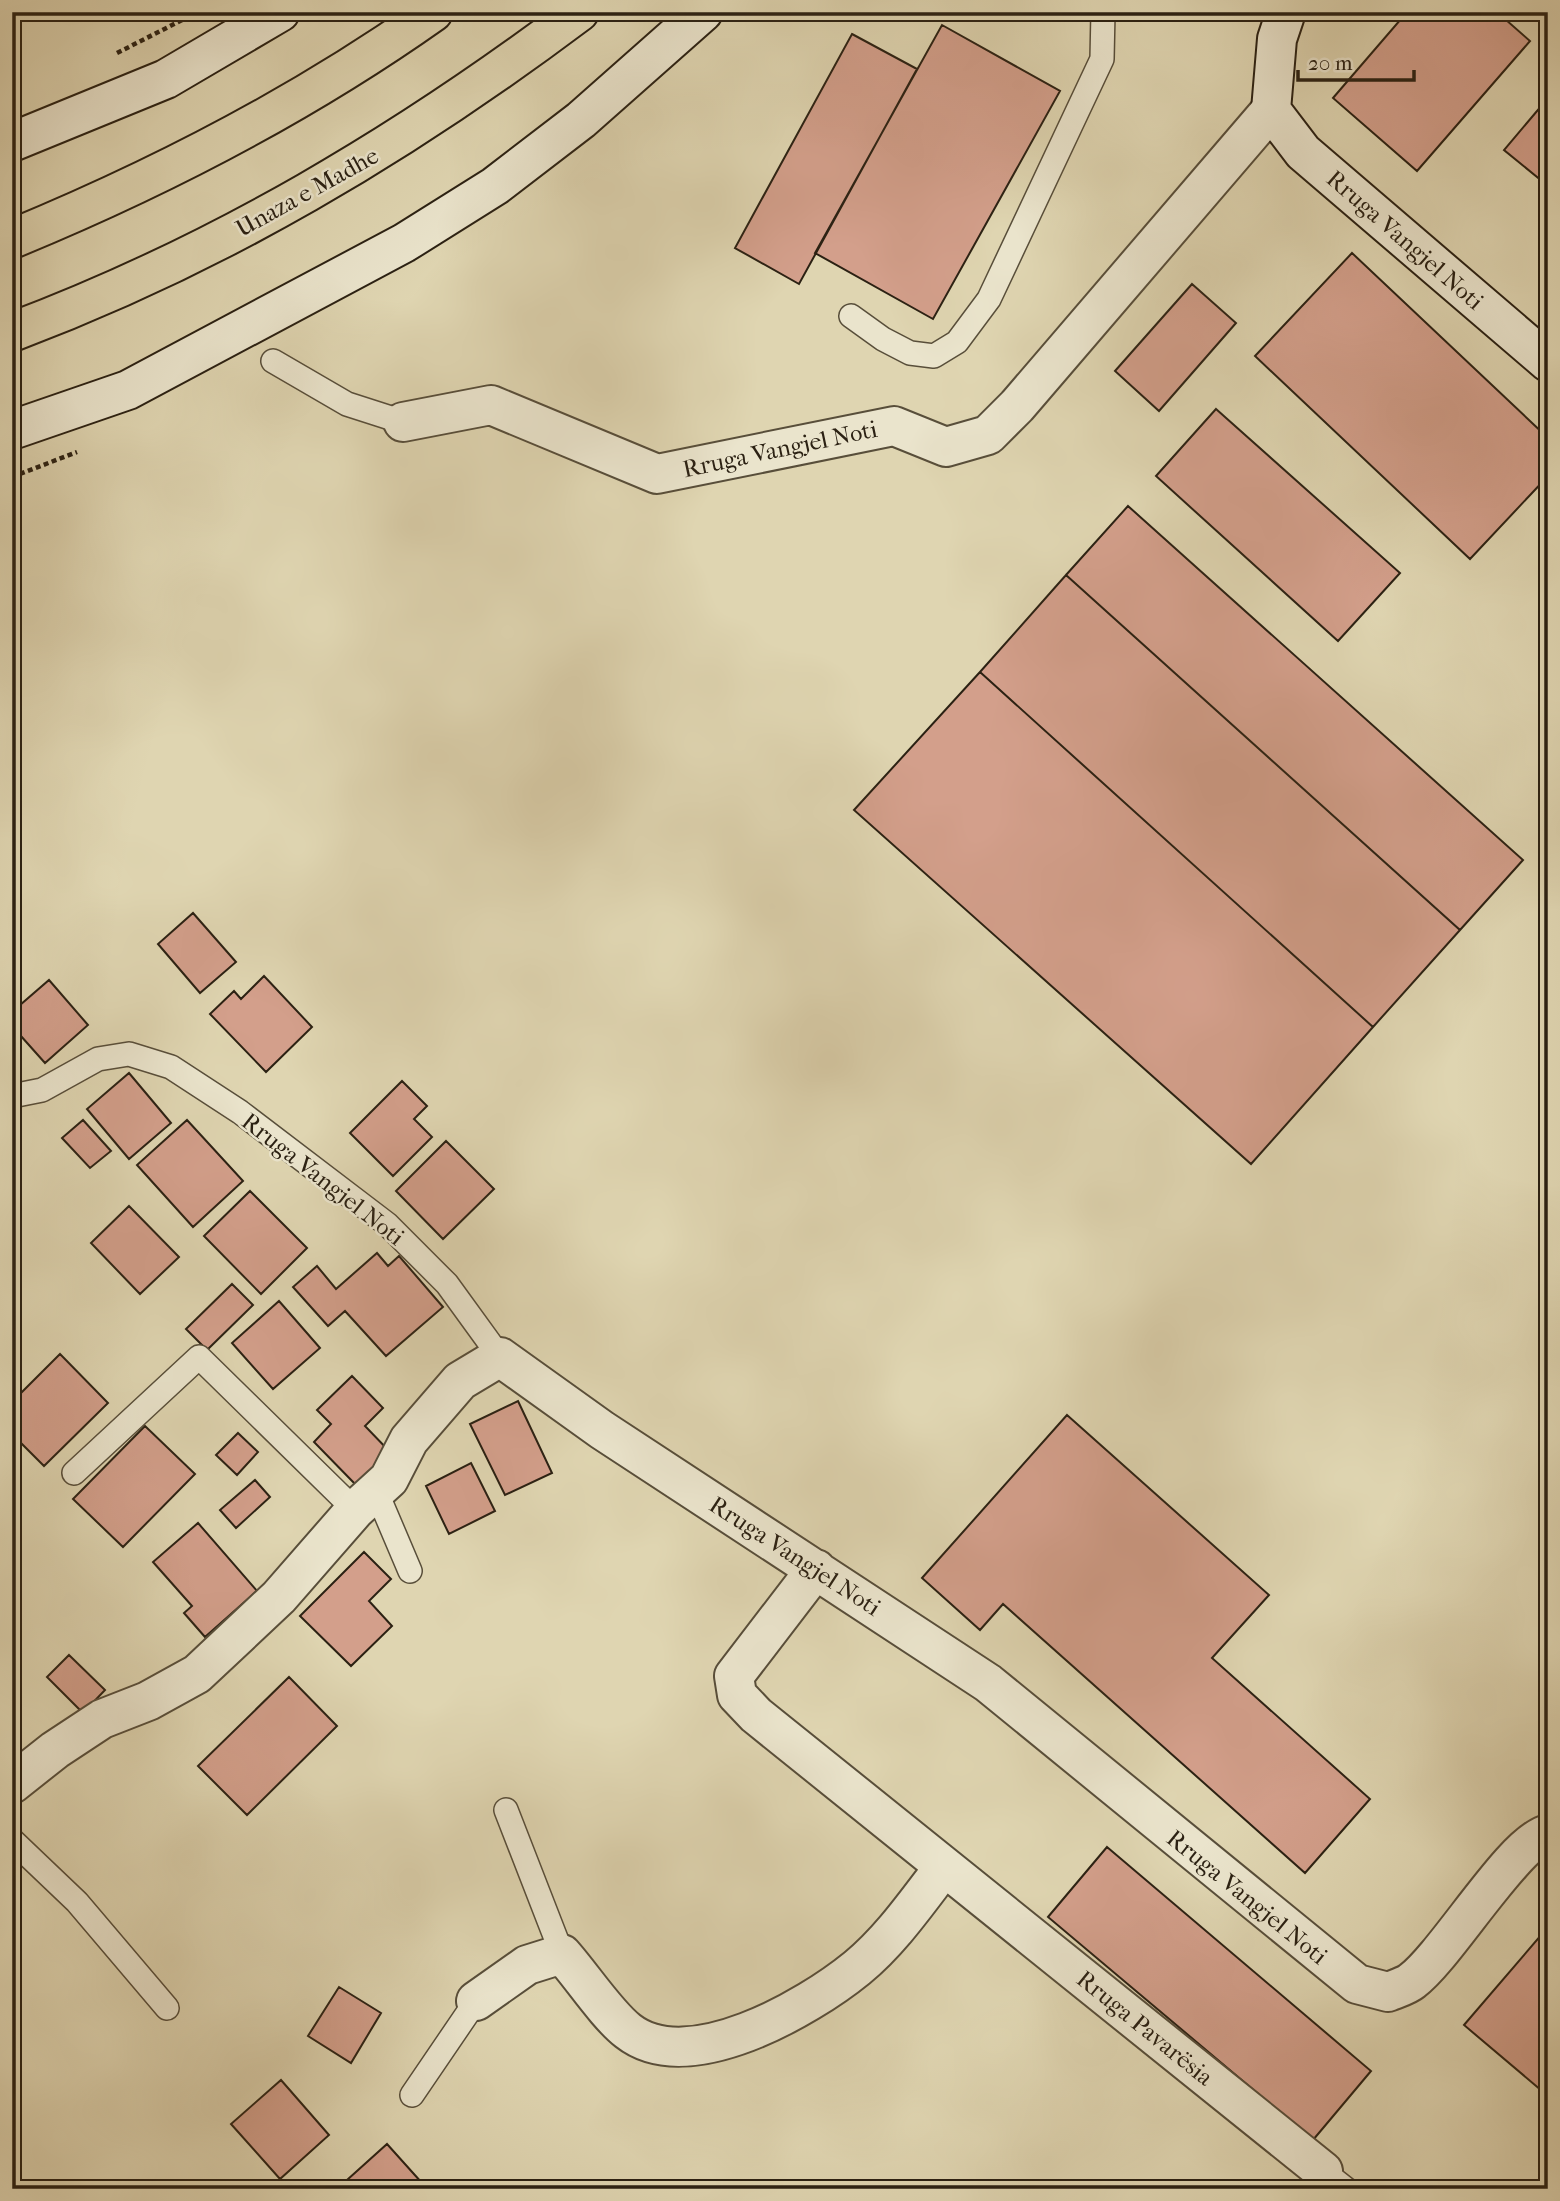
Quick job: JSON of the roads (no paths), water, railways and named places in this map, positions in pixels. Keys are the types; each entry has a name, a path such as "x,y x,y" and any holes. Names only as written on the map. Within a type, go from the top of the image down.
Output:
{"highway":[{"path":"12,239 135,184 281,110 433,12"},
{"name":"Unaza e Madhe","path":"12,332 170,266 310,193 452,105 579,12"}],"street":[{"path":"12,142 166,79 280,12"},
{"path":"12,430 128,390 416,237 495,186 581,120 703,12"},
{"path":"1271,110 1276,39 1286,12"},
{"name":"Rruga Vangjel Noti","path":"403,422 491,405 657,474 894,426 946,447 988,435 1017,406 1271,110 1303,152 1548,362"},
{"path":"12,1784 102,1719 148,1702 197,1674 279,1597 365,1501 389,1479 409,1440 460,1381 500,1357"},
{"name":"Rruga Vangjel Noti","path":"500,1357 602,1430 988,1683 1357,1984 1388,1993 1413,1980 1520,1855 1540,1836 1548,1834"},
{"name":"Rruga Pavarësia","path":"816,1569 734,1676 737,1695 755,1715 1335,2180"},
{"path":"476,2001 527,1965 562,1954 628,2032 659,2045 702,2046 741,2035 781,2016 858,1968 895,1930 944,1867"}],"lane":[{"path":"851,316 883,339 910,353 934,356 957,342 989,299 1102,59 1103,12"},
{"path":"273,360 347,404 403,422"},
{"name":"Rruga Vangjel Noti","path":"12,1096 42,1090 97,1059 128,1054 170,1067 240,1112 387,1224 447,1284 500,1357"},
{"path":"74,1474 199,1357 365,1501 410,1571"},
{"path":"506,1810 562,1954"},
{"path":"12,1840 77,1902 167,2008"},
{"path":"412,2095 476,2001"}]}
